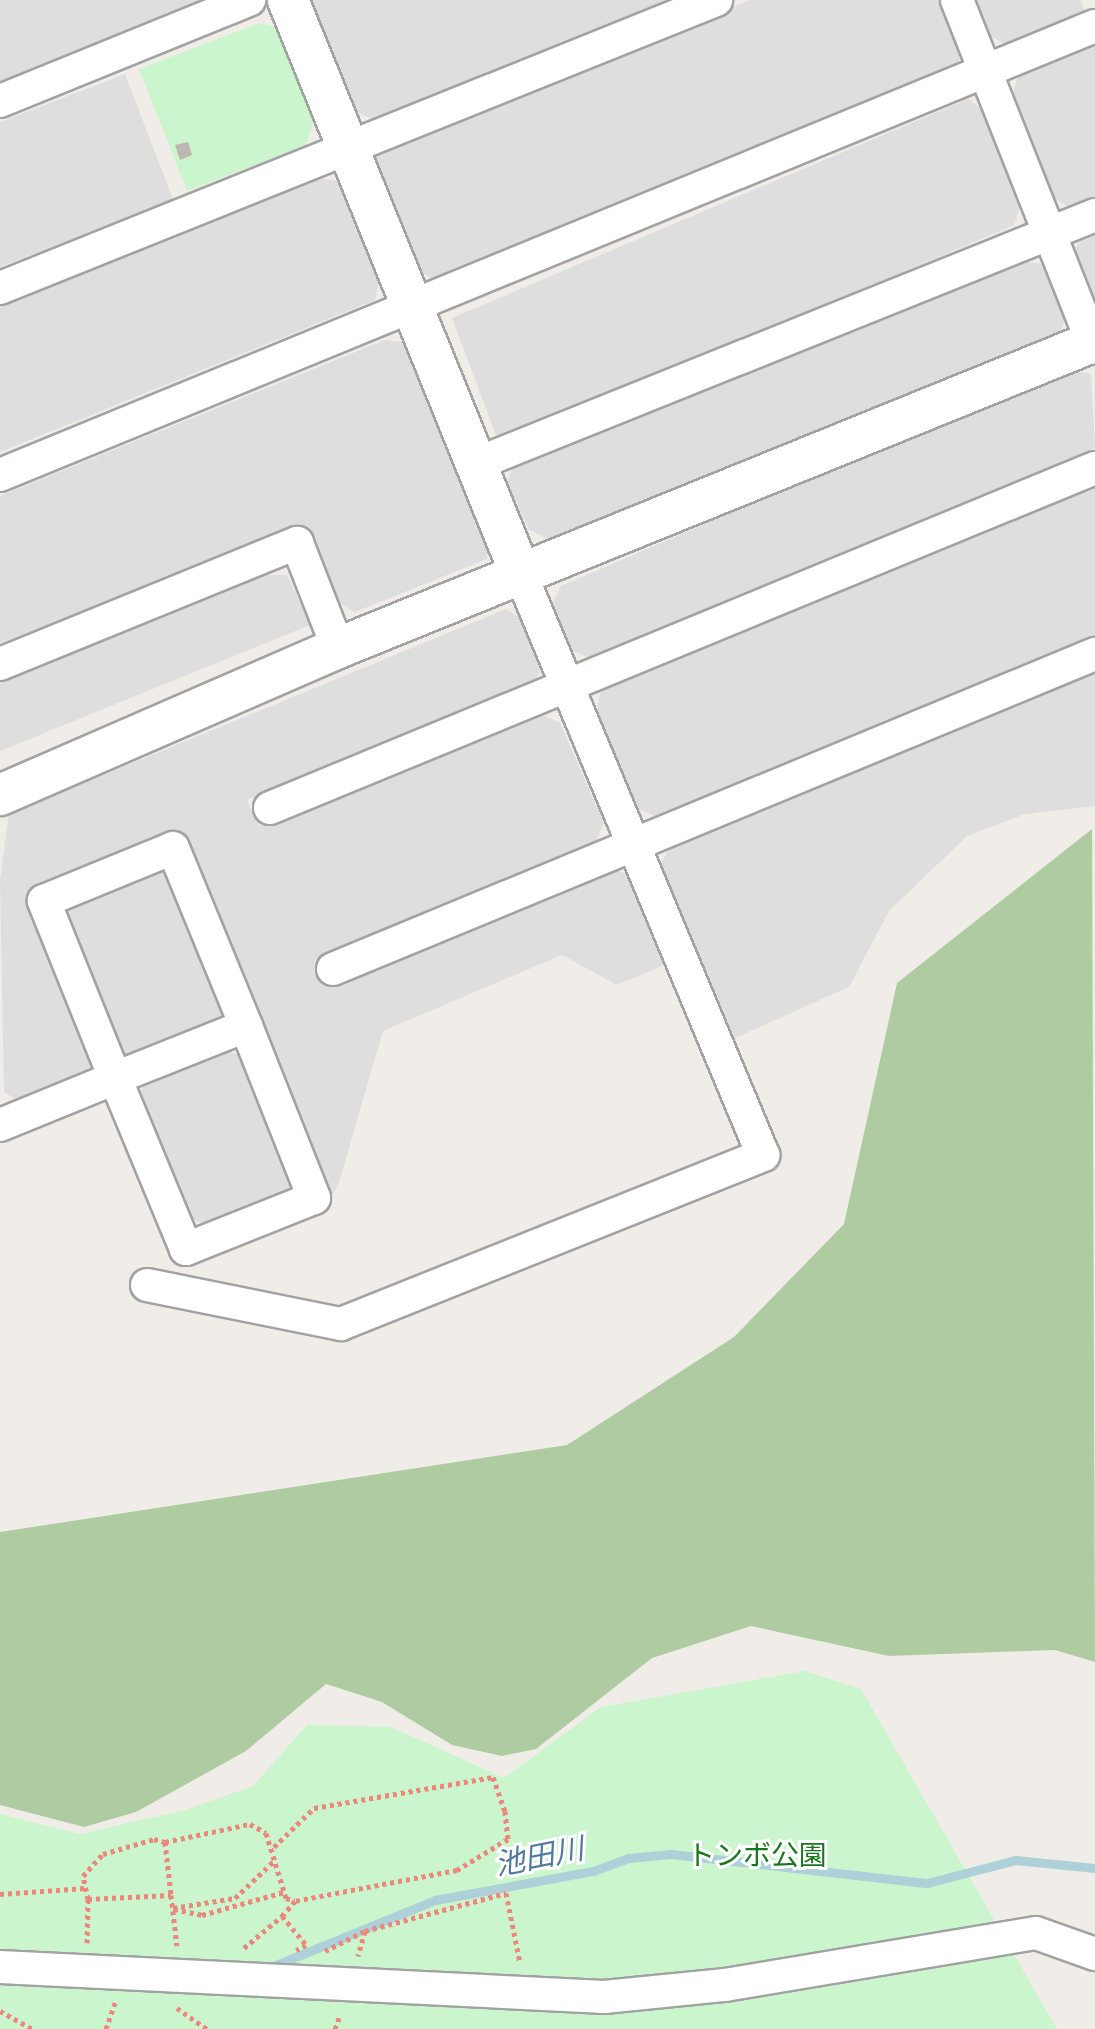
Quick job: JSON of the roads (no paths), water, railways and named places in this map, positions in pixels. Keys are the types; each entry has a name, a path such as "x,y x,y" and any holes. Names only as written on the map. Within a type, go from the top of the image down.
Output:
{"street":[{"path":"0,101 249,0"},
{"path":"147,1285 341,1324 763,1155 636,844 566,686 288,0"},
{"path":"0,288 716,0"},
{"path":"0,795 338,648 1094,344 957,0"},
{"path":"0,475 1095,26"},
{"path":"476,464 1095,215"},
{"path":"270,808 1095,468"},
{"path":"0,664 297,543 338,648"},
{"path":"333,969 1095,654"},
{"path":"173,848 246,1026 314,1198 186,1249 44,901 173,848"},
{"path":"0,1125 246,1026"},
{"path":"0,1967 524,1996 725,1985 1036,1933 1095,1954"}],"waterway":[{"name":"池田川","path":"271,1967 435,1900 593,1871 628,1858 671,1854 927,1883 1016,1860 1095,1868"}],"park label":[{"name":"トンボ公園","path":"757,1855"}]}
